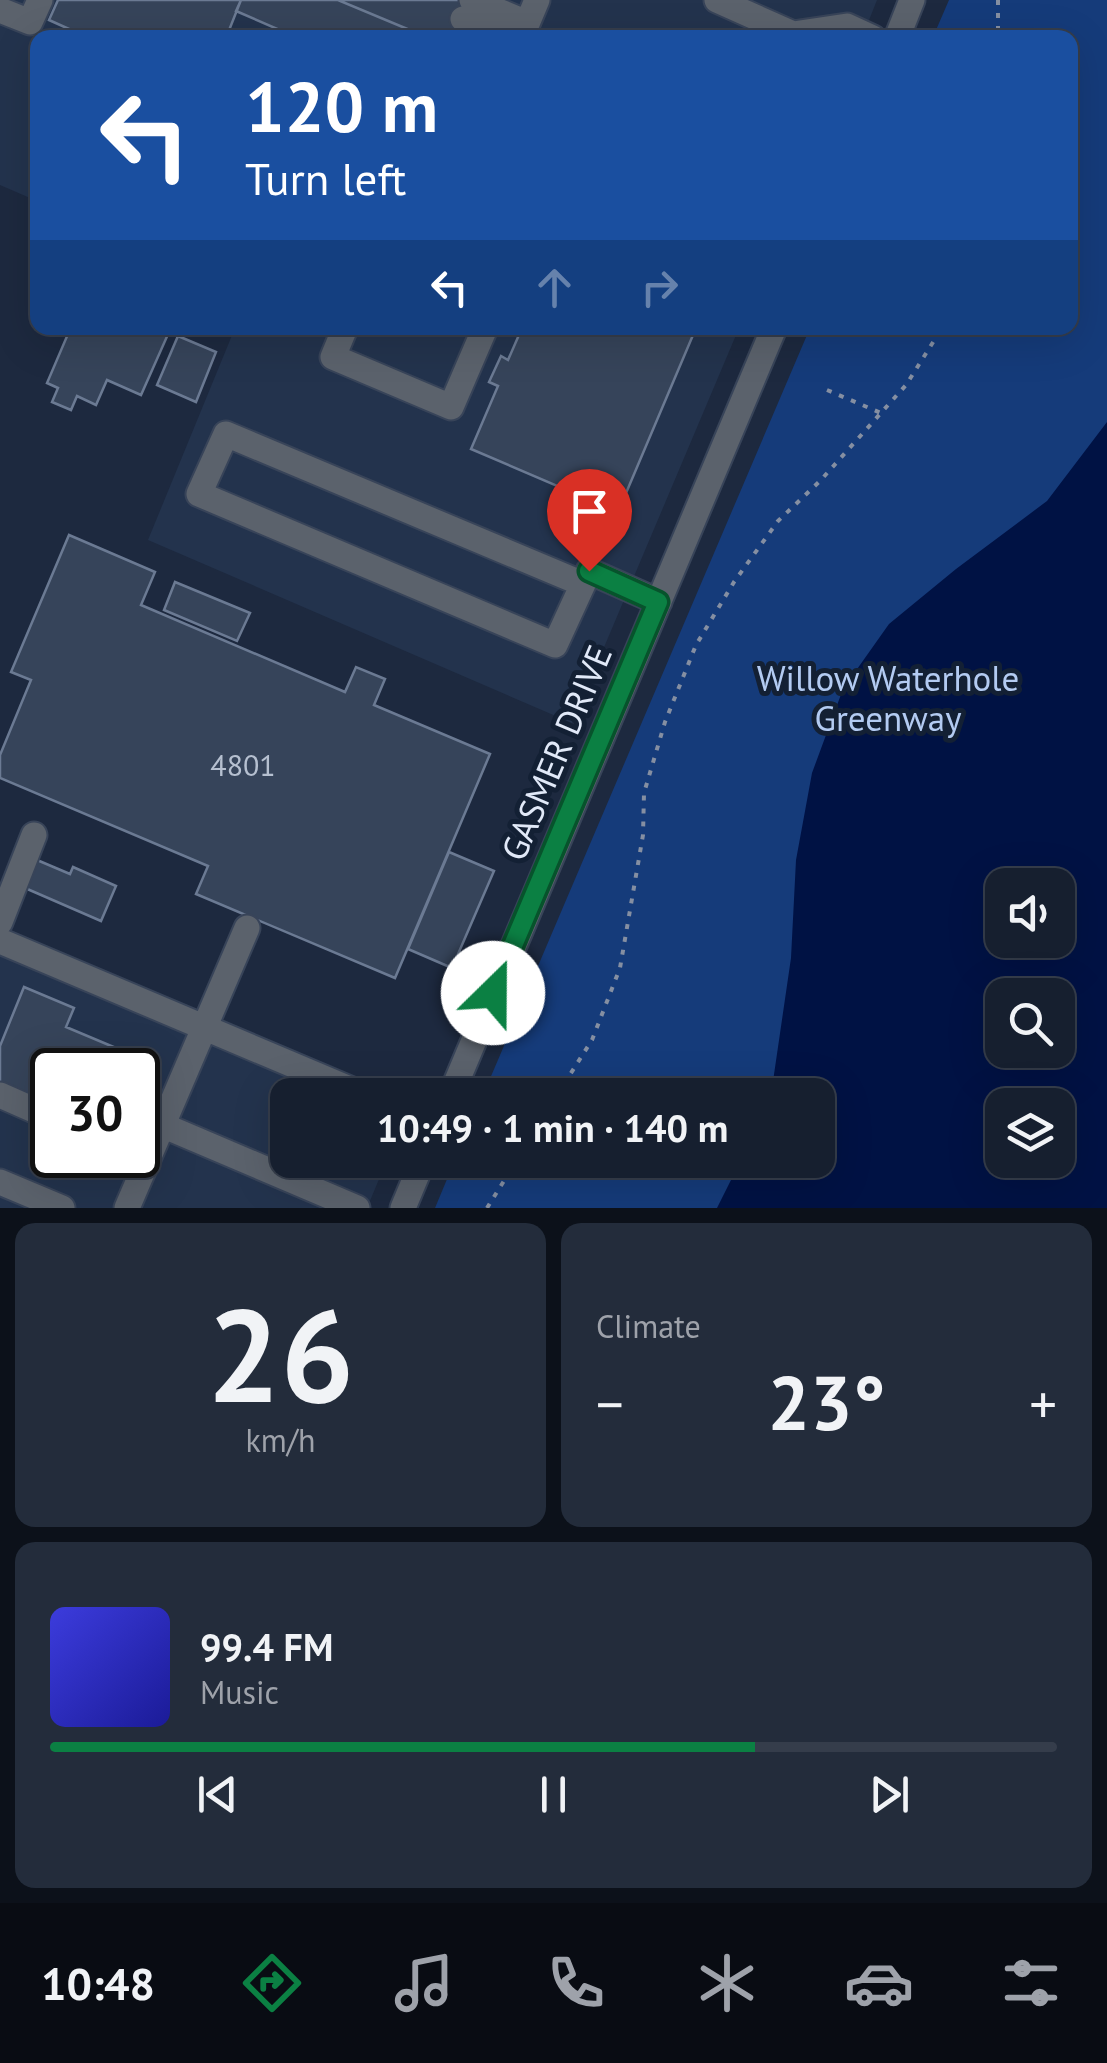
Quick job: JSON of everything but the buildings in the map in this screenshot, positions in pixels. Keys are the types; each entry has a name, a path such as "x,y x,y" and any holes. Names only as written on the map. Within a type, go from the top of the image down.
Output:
{"street":[{"path":"0,10 30,22 40,0"},
{"path":"716,0 784,30"},
{"path":"900,30 912,0"},
{"path":"465,22 523,24"},
{"path":"820,30 847,26 856,30"},
{"path":"342,335 332,357 451,407 482,335"},
{"name":"GASMER DRIVE","path":"457,1078 771,335"},
{"path":"583,584 226,434 200,494 556,646 589,571 658,602"},
{"path":"0,922 34,835"},
{"path":"160,1129 247,928"},
{"path":"0,941 324,1078"},
{"path":"0,1096 30,1109"},
{"path":"162,1126 357,1208"},
{"path":"127,1208 136,1178"},
{"path":"403,1208 416,1178"},
{"path":"0,1182 62,1208"}],"path":[{"path":"998,0 998,30"},
{"path":"567,1078 592,1040 620,968 643,835 644,793 665,722 696,645 734,582 778,522 906,384 938,335"},
{"path":"827,390 881,413"},
{"path":"487,1208 506,1178"}],"shaded area":[{"path":"0,0 877,0 865,30 30,30 30,198 0,185"},
{"path":"232,335 736,335 572,723 148,540"},
{"path":"1107,422 1107,1208 717,1208 732,1178 835,1178 835,1078 773,1078 791,958 796,860 812,773 843,689 889,624 1047,501"},
{"path":"0,948 305,1078 270,1078 270,1178 380,1178 367,1208 0,1208"}],"green space":[{"name":"Willow Waterhole Greenway","path":"949,0 1107,0 1107,1208 435,1208 448,1178 835,1178 835,1078 490,1078 807,335 1078,335 1078,30 936,30"}],"route":[{"path":"493,993 658,602 589,571"}]}
